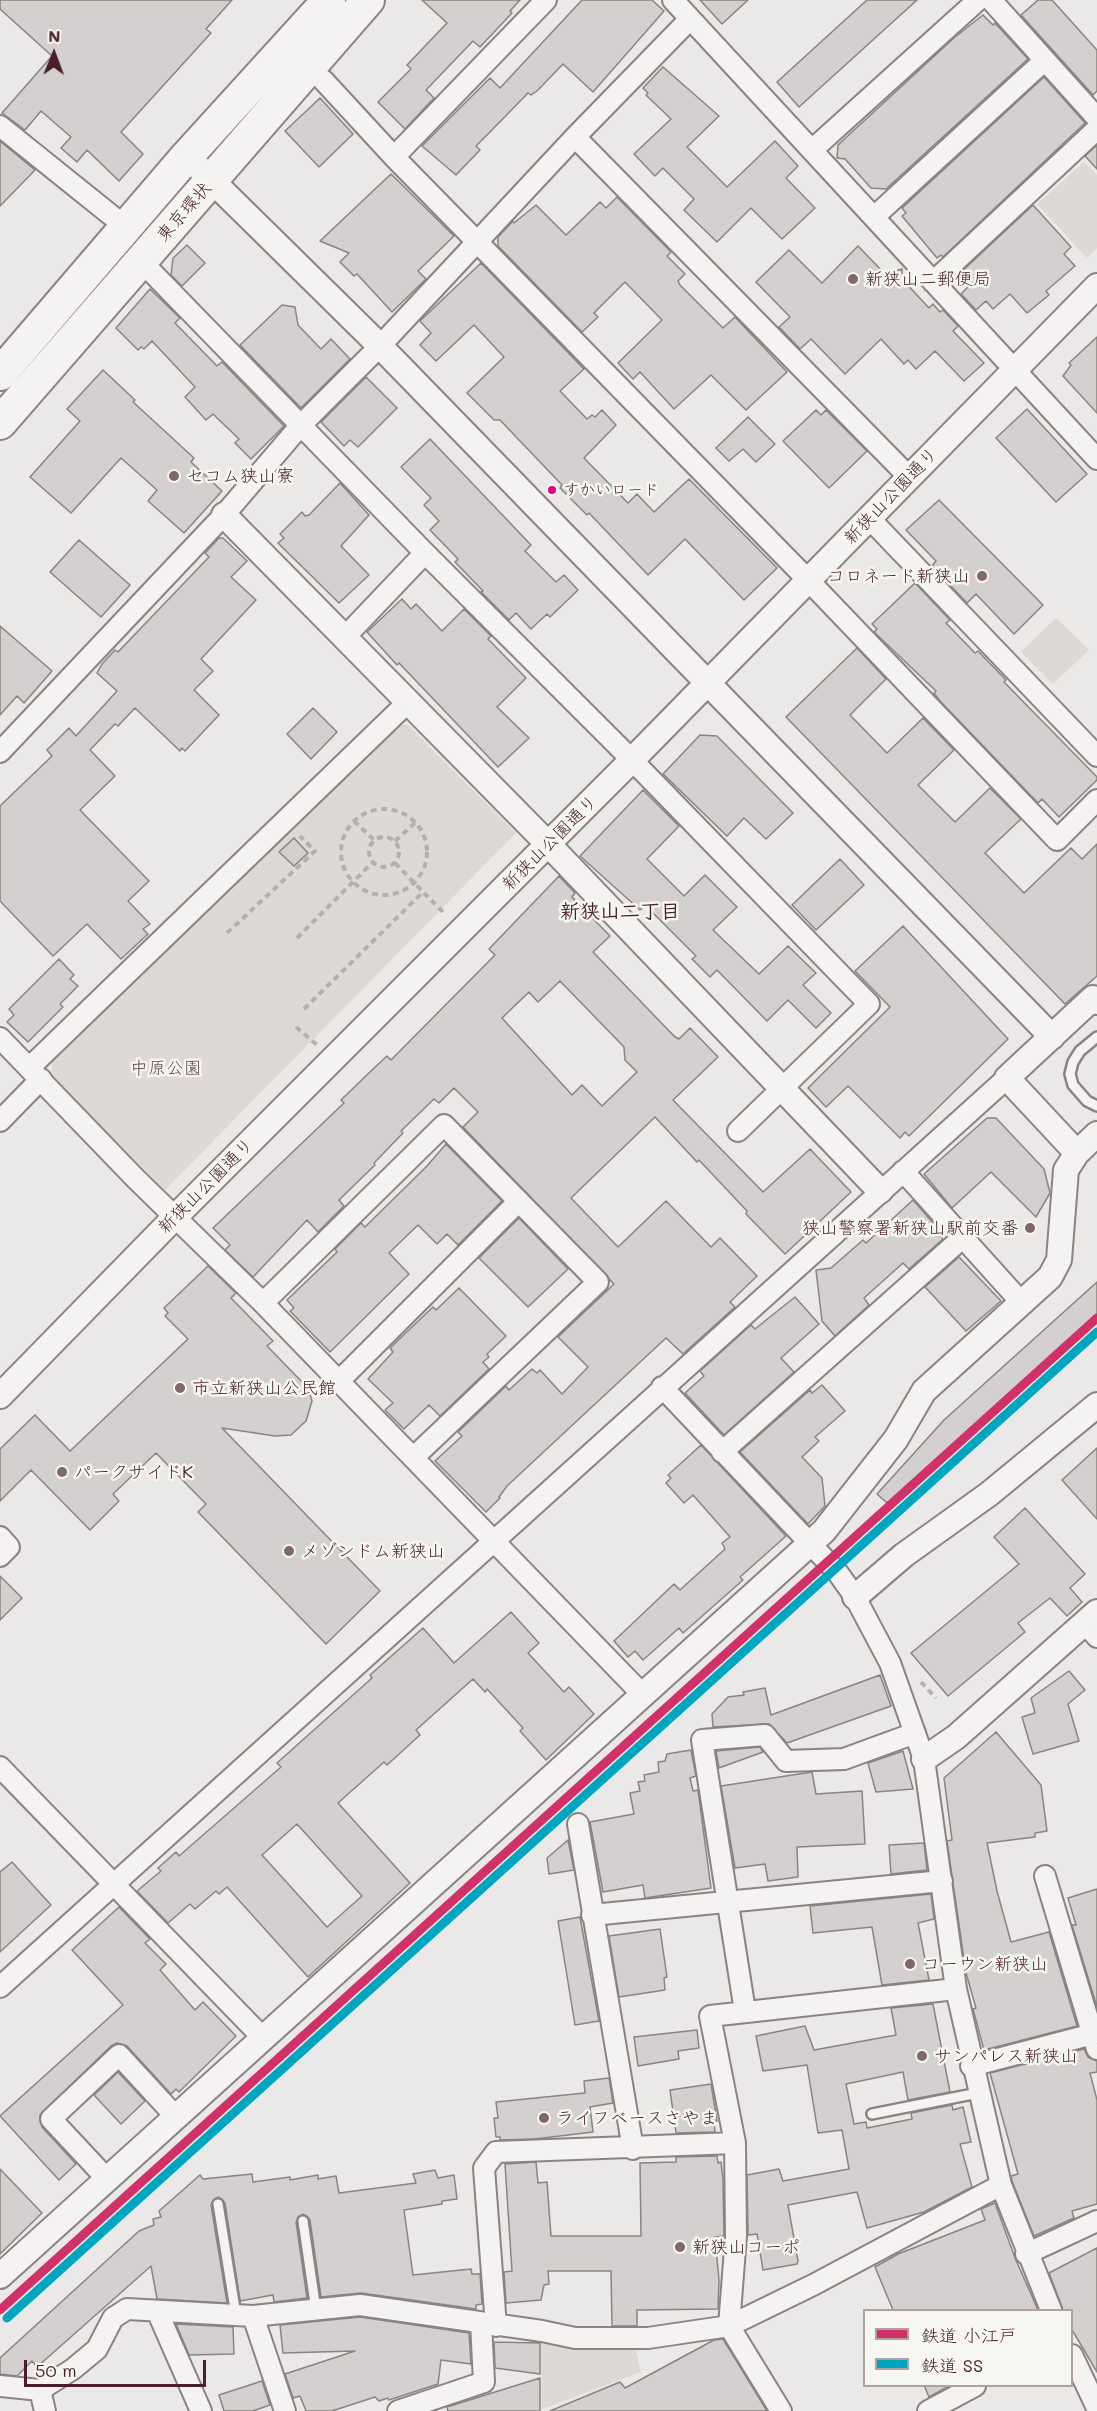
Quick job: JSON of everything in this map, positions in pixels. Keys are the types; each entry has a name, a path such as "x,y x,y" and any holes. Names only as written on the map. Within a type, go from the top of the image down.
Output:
{"highway":[{"name":"東京環状","path":"0,374 187,156 329,0"},
{"name":"東京環状","path":"0,423 368,0"}],"street":[{"path":"394,157 546,0"},
{"path":"673,0 1097,459"},
{"path":"812,150 978,0"},
{"path":"991,0 1097,117"},
{"path":"0,752 224,515 300,426 380,346 575,136 690,19"},
{"path":"874,217 1045,60"},
{"path":"323,80 394,157 808,580 1057,840 1097,800"},
{"path":"0,126 127,228"},
{"path":"933,282 1097,129"},
{"path":"575,136 910,478"},
{"path":"187,156 380,346 707,685 1052,1037"},
{"path":"141,261 300,426 632,760 869,1004 738,1131"},
{"name":"新狭山公園通り","path":"0,1396 175,1217 549,845 1097,286"},
{"path":"224,515 549,845 880,1191"},
{"path":"870,518 1097,756"},
{"path":"344,638 425,553"},
{"path":"0,1121 35,1074 407,703"},
{"path":"0,1987 494,1542 662,1387 1096,998"},
{"path":"0,1038 414,1456 643,1695"},
{"path":"1007,1078 1077,1153"},
{"path":"263,1303 444,1125 598,1282 414,1456"},
{"path":"0,2276 809,1544 851,1497 896,1439 924,1391 1050,1277 1059,1260 1066,1170 1077,1153 1097,1134"},
{"path":"903,1171 961,1239 1021,1302"},
{"path":"339,1381 519,1201"},
{"path":"722,1452 961,1239"},
{"path":"662,1387 838,1573 855,1597 890,1664 924,1759 956,1989 971,2066 1001,2185 1026,2254 1051,2309"},
{"path":"855,1597 904,1555 989,1494 1097,1405"},
{"path":"0,1537 9,1547 0,1556"},
{"path":"924,1759 956,1737 1093,1624"},
{"path":"745,2011 702,1740 765,1735 786,1761 844,1759 915,1732"},
{"path":"0,1767 263,2038"},
{"path":"578,1824 633,2149"},
{"path":"971,2066 1096,2039 1045,1876"},
{"path":"592,1915 942,1881"},
{"path":"781,2411 729,2326 736,2236 735,2143 710,2016 956,1989"},
{"path":"108,2179 51,2119 118,2055 176,2117"},
{"path":"398,2411 484,2382 489,2325 484,2168 496,2152 633,2149 735,2143"},
{"path":"0,2386 41,2405 97,2349 113,2318 127,2309 245,2316 360,2305 542,2331 574,2338 648,2338 729,2326 813,2285 1001,2185"},
{"path":"1026,2254 1097,2221"},
{"path":"157,2311 201,2411"},
{"path":"245,2316 285,2411"},
{"path":"1073,2359 1097,2408"},
{"path":"928,2411 971,2387"}],"lane":[{"path":"1097,1037 1076,1056 1070,1074 1074,1085 1087,1101 1097,1106"},
{"path":"872,2115 978,2092"},
{"path":"218,2204 245,2316"},
{"path":"303,2221 316,2310"}],"path":[{"path":"385,809 407,815 416,822 427,842 428,853 421,875 414,884 394,894 383,895 372,894 352,882 343,866 341,856 344,837 354,820 374,810 385,809"},
{"path":"354,820 374,840"},
{"path":"395,841 416,822"},
{"path":"227,933 315,851 293,829"},
{"path":"385,836 395,841 400,852 395,863 384,867 373,862 369,851 374,840 385,836"},
{"path":"297,938 373,862"},
{"path":"395,863 446,915"},
{"path":"304,1009 423,892"}],"green space":[{"path":"1084,162 1097,175 1097,248 1087,258 1037,204"},
{"path":"1056,618 1089,650 1053,684 1021,652"},
{"name":"中原公園","path":"399,725 408,725 516,833 165,1190 52,1076 52,1059"},
{"path":"541,2339 577,2348 635,2347 641,2372 542,2409"}],"building":[{"path":"0,0 232,0 206,29 211,33 121,132 143,154 119,181 87,150 77,162 61,148 71,137 41,111 25,130 2,113 52,56 0,9"},
{"path":"422,0 520,0 510,11 512,13 480,47 473,41 426,90 434,98 405,129 378,102 411,69 407,65 447,23"},
{"path":"582,0 652,0 664,11 593,92 563,64 537,91 531,95 528,93 476,146 480,150 456,175 422,146 490,78 500,88"},
{"path":"700,0 748,0 722,24"},
{"path":"867,0 917,0 799,107 777,82"},
{"path":"1038,0 1052,0 1097,50 1097,91 1093,95 1021,15"},
{"path":"983,15 993,25 995,23 1028,59 886,189 871,188 845,159 837,158 838,145 955,37"},
{"path":"663,67 719,116 687,147 727,187 775,141 798,166 786,178 815,208 782,239 751,208 717,242 684,210 694,199 663,168 655,176 634,154 671,119 646,95 648,93 643,88"},
{"path":"1044,77 1085,123 943,257 941,255 937,258 902,216 906,213 902,208"},
{"path":"320,98 353,134 319,167 285,131"},
{"path":"0,141 35,170 0,206"},
{"path":"1097,145 1097,169 1085,156"},
{"path":"391,174 454,236 418,271 426,279 392,312 357,274 354,276 340,262 349,253 320,241"},
{"path":"617,197 671,252 667,256 685,274 678,281 680,285 723,328 735,317 787,372 746,410 711,375 674,409 640,372 633,379 618,363 662,320 625,282 594,313 598,317 582,332 498,246 498,237 513,221 514,223 536,205 566,235 600,202 606,208"},
{"path":"1033,205 1071,247 1064,254 1075,266 1046,291 1049,295 1027,313 1010,294 993,309 986,301 976,310 961,294 968,287 958,275"},
{"path":"187,245 205,263 182,286 171,275 173,258"},
{"path":"858,246 885,274 902,269 902,279 929,308 933,304 940,312 943,310 958,326 953,331 984,363 964,381 935,351 916,369 908,360 904,364 881,339 845,374 811,339 800,349 779,327 790,317 756,282 789,250 822,283"},
{"path":"481,263 584,369 560,391 587,419 592,415 595,417 602,410 616,425 584,458 628,503 637,494 654,512 689,479 777,568 744,600 685,539 648,575 589,513 587,515 560,488 562,485 500,420 494,420 467,393 504,357 474,325 436,361 420,345 431,333 420,321"},
{"path":"150,289 180,318 175,323 217,366 222,362 284,426 251,459 235,443 239,439 213,414 206,420 185,397 195,387 152,341 144,349 141,347 138,350 116,328"},
{"path":"282,305 295,307 298,325 321,349 331,339 350,359 301,408 240,345"},
{"path":"1097,337 1097,413 1063,376 1071,365 1069,363"},
{"path":"103,370 135,400 133,402 194,458 191,462 222,491 184,533 148,501 157,490 121,458 71,513 30,477 80,421 67,409"},
{"path":"366,377 397,408 358,447 350,440 344,446 321,422"},
{"path":"1027,409 1087,474 1056,502 996,438"},
{"path":"816,410 821,415 826,410 867,451 829,488 783,441"},
{"path":"748,417 775,444 756,462 743,449 729,461 716,448"},
{"path":"430,439 531,545 525,551 556,582 564,575 578,590 550,617 547,614 531,629 516,613 509,620 481,592 483,591 455,562 458,559 430,530 439,521 424,505 431,498 401,467"},
{"path":"340,483 369,515 341,546 369,575 339,603 278,543 284,538 280,534 302,512 305,516 309,515"},
{"name":"コロネード新狭山","path":"939,500 1043,605 1014,634 976,594 967,603 932,566 936,561 906,530"},
{"path":"219,538 223,538 247,561 231,577 256,600 201,659 213,671 194,690 219,715 185,751 182,748 180,751 135,708 118,726 115,724 90,750 115,776 80,810 149,881 128,901 150,924 143,929 148,934 121,959 87,924 53,956 0,901 0,806 52,756 47,750 69,728 76,736 117,691 97,673 102,664 115,650 118,652 209,557 205,553"},
{"path":"79,540 130,585 101,617 50,572"},
{"path":"915,583 950,620 946,623 975,653 978,651 1006,680 1004,682 1097,777 1097,780 1059,817 1042,799 1038,803 940,701 934,693 936,691 874,632 877,629 872,624"},
{"path":"402,599 411,609 416,604 442,631 464,609 491,636 488,639 526,678 497,707 529,738 498,767 367,632"},
{"path":"0,626 52,671 24,703 17,696 0,715"},
{"path":"857,648 886,679 850,715 887,753 923,718 954,750 918,785 955,822 990,788 1021,819 985,853 1024,893 1071,848 1082,859 1097,844 1097,976 1065,1004 786,717"},
{"path":"313,708 337,732 311,759 287,734"},
{"path":"700,735 717,736 793,813 766,839 744,818 727,836 663,774"},
{"path":"643,790 679,826 647,859 684,896 705,875 737,907 713,930 759,974 788,946 816,973 803,985 831,1013 816,1028 788,1000 767,1021 717,970 710,977 692,959 696,956 645,905 640,910 580,856"},
{"path":"294,838 308,853 294,866 279,852"},
{"path":"840,859 864,885 816,930 792,905"},
{"path":"559,876 575,893 572,897 610,936 593,952 674,1036 679,1039 690,1028 718,1057 673,1100 763,1192 810,1149 851,1192 785,1254 699,1160 697,1162 655,1117 571,1198 618,1247 666,1201 711,1247 720,1238 757,1276 730,1302 735,1307 683,1354 666,1338 507,1486 500,1498 486,1512 435,1461 462,1436 458,1432 506,1386 509,1390 532,1369 537,1373 540,1370 562,1394 588,1367 558,1337 614,1284 463,1127 478,1112 454,1088 439,1103 434,1099 401,1131 403,1133 374,1163 375,1165 339,1200 344,1206 318,1232 307,1220 253,1277 225,1250 230,1245 213,1228 344,1103 341,1100 372,1070 387,1056 391,1060 495,955 489,949","holes":["560,981 624,1047 625,1060 637,1072 602,1106 582,1085 572,1095 502,1018 529,992 538,1002"]},
{"path":"903,926 1008,1039 909,1136 905,1132 900,1138 848,1086 826,1107 808,1088 890,1007 855,971"},
{"path":"59,959 74,975 70,979 78,986 60,1004 63,1007 28,1042 7,1022 14,1015 9,1009"},
{"path":"987,1118 996,1118 1044,1169 1050,1193 1036,1217 991,1172 952,1208 924,1174"},
{"path":"446,1144 502,1201 458,1245 447,1234 437,1244 418,1225 389,1253 409,1274 330,1352 290,1311 294,1308 287,1300 337,1252 335,1249 361,1223 365,1227"},
{"path":"913,1200 934,1224 932,1227 943,1239 909,1269 903,1263 864,1298 869,1305 835,1336 822,1321 816,1270 831,1268 863,1240 866,1243"},
{"path":"519,1218 568,1269 528,1307 479,1258"},
{"path":"959,1257 1001,1301 966,1331 925,1287"},
{"path":"208,1266 236,1293 231,1298 273,1341 267,1346 308,1388 312,1401 306,1421 291,1435 275,1436 222,1428 380,1591 326,1644 198,1512 206,1504 156,1453 113,1494 119,1501 90,1530 31,1470 0,1501 0,1449 35,1415 70,1451 188,1339 165,1316 168,1313 164,1308"},
{"path":"1097,1282 1097,1314 887,1503 877,1494 944,1420"},
{"path":"459,1288 506,1336 487,1354 489,1357 483,1362 489,1369 440,1416 429,1405 404,1429 385,1410 393,1403 368,1379 393,1352 390,1348 433,1307 436,1310"},
{"path":"795,1297 819,1324 781,1358 794,1372 724,1435 685,1393 704,1376 700,1371 751,1325 755,1329"},
{"path":"822,1385 845,1411 815,1437 819,1441 802,1457 822,1478 825,1506 808,1524 740,1452 810,1390 812,1393"},
{"path":"701,1445 786,1536 740,1577 743,1580 683,1633 679,1628 643,1660 635,1651 628,1657 614,1641 674,1584 680,1590 725,1549 722,1543 730,1537 693,1495 684,1503 666,1483 671,1478 668,1475"},
{"path":"1097,1448 1097,1519 1062,1480"},
{"path":"1025,1508 1085,1574 1070,1588 1082,1602 1067,1616 1050,1598 1018,1623 1025,1632 948,1696 911,1653 1019,1564 994,1537"},
{"path":"0,1576 22,1598 0,1620"},
{"path":"511,1612 539,1643 528,1653 564,1692 569,1687 594,1714 546,1760 520,1731 523,1728 487,1689 485,1692 473,1679 416,1730 420,1735 387,1765 384,1762 338,1803 410,1883 308,1977 227,1887 219,1894 216,1891 195,1909 190,1904 168,1923 137,1891 161,1871 158,1868 176,1852 179,1856 281,1767 277,1763 372,1678 370,1675 423,1628 454,1663","holes":["297,1824 362,1896 327,1927 262,1855"]},
{"path":"1069,1671 1085,1690 1068,1704 1079,1741 1033,1754 1022,1717 1035,1713 1031,1698"},
{"path":"880,1675 891,1706 787,1743 769,1724 713,1727 712,1714 728,1697 744,1695 743,1692 765,1688 771,1715"},
{"path":"996,1732 1041,1785 1047,1831 1035,1833 1035,1837 987,1843 1011,1942 1049,1932 1077,2026 984,2050 966,1973 947,1841 952,1840 944,1778"},
{"path":"760,1747 763,1752 719,1768 716,1751"},
{"path":"691,1750 696,1776 690,1778 693,1791 698,1790 711,1888 645,1898 643,1885 603,1892 590,1822 634,1814 630,1793 640,1791 638,1782 645,1781 644,1775 659,1772 658,1762 665,1761 667,1754"},
{"path":"903,1751 913,1789 876,1792 868,1763"},
{"path":"812,1772 816,1794 862,1791 865,1844 797,1847 798,1877 768,1881 765,1864 735,1868 721,1786"},
{"path":"568,1840 574,1870 549,1874 547,1858"},
{"path":"924,1843 927,1870 891,1874 889,1845"},
{"path":"12,1862 51,1905 0,1952 0,1872"},
{"path":"1097,1889 1097,2007 1072,1925 1076,1925 1068,1898"},
{"path":"931,1894 934,1919 918,1923 929,1980 882,1985 872,1927 813,1933 810,1906"},
{"path":"119,1907 150,1939 145,1943 166,1964 160,1970 195,2010 203,2002 236,2036 179,2092 176,2089 171,2094 127,2046 117,2043 111,2046 40,2115 42,2127 76,2164 59,2180 0,2116 123,2005 72,1950"},
{"path":"580,1917 599,2021 575,2025 558,1921"},
{"path":"660,1929 667,1977 664,1978 665,1990 619,1997 609,1936"},
{"path":"933,2004 950,2092 908,2100 903,2072 846,2084 854,2124 866,2122 867,2128 912,2119 911,2113 952,2105 953,2110 963,2107 971,2142 960,2144 972,2187 924,2212 867,2228 857,2192 788,2205 797,2264 763,2270 757,2234 748,2235 747,2175 779,2169 783,2181 849,2169 842,2130 818,2133 807,2065 763,2071 756,2036 805,2026 814,2050 896,2035 891,2008"},
{"path":"697,2030 699,2048 678,2051 679,2059 638,2066 634,2037"},
{"path":"1084,2049 1088,2057 1097,2061 1097,2072 1090,2073 1097,2100 1097,2204 1072,2211 1074,2218 1034,2236 1012,2181 1011,2176 1018,2174 990,2073"},
{"path":"118,2072 145,2101 121,2124 94,2095"},
{"name":"ライフベースさやま","path":"609,2078 613,2103 590,2107 593,2132 535,2139 500,2140 500,2137 496,2137 494,2118 498,2118 496,2102 585,2093 584,2081"},
{"path":"711,2084 717,2121 714,2122 715,2132 676,2133 670,2090"},
{"path":"717,2156 718,2163 721,2162 723,2180 724,2236 715,2237 719,2280 718,2309 637,2310 637,2326 612,2326 611,2271 548,2271 549,2284 544,2285 541,2300 506,2303 504,2272 512,2271 505,2164 536,2162 538,2183 547,2182 551,2236 641,2236 640,2163 676,2162 676,2157"},
{"path":"0,2169 42,2213 0,2254"},
{"path":"435,2170 438,2178 454,2175 457,2199 442,2201 442,2204 404,2210 413,2275 471,2269 472,2274 480,2274 482,2304 476,2305 476,2309 361,2293 321,2297 310,2220 303,2214 296,2222 307,2298 274,2302 273,2295 240,2301 225,2203 218,2197 211,2205 227,2303 157,2299 151,2266 37,2367 32,2361 17,2376 0,2374 0,2358 139,2231 154,2225 153,2219 161,2217 159,2211 200,2175 203,2179 252,2174 253,2182 290,2177 290,2180 318,2175 318,2179 336,2176 339,2193 416,2183 413,2174"},
{"path":"995,2203 1015,2258 1038,2309 893,2309 875,2267 898,2254 985,2220 981,2209"},
{"path":"1097,2248 1097,2372 1073,2331 1073,2309 1063,2309 1049,2273"},
{"path":"360,2317 469,2333 471,2364 441,2360 438,2384 389,2400 388,2398 379,2401 375,2397 332,2411 306,2411 300,2396 293,2398 285,2374 355,2351 283,2353 280,2325"},
{"path":"176,2324 233,2327 234,2354 189,2355"},
{"path":"723,2339 767,2411 550,2411 620,2382 625,2388 714,2340"},
{"path":"494,2342 540,2343 540,2374 495,2368"},
{"path":"540,2378 540,2411 448,2411 447,2407"},
{"path":"262,2381 270,2405 253,2411 224,2411 219,2395"},
{"path":"925,2387 947,2387 929,2397"}],"rail line":[{"name":"小江戸","path":"0,2310 1097,1318"},
{"name":"SS","path":"7,2318 1097,1332"}],"place":[{"name":"新狭山二郵便局","path":"853,279"},
{"name":"セコム狭山寮","path":"174,476"},
{"name":"すかいロード","path":"552,490"},
{"name":"コロネード新狭山","path":"982,576"},
{"name":"狭山警察署新狭山駅前交番","path":"1030,1228"},
{"name":"市立新狭山公民館","path":"180,1388"},
{"name":"パークサイドK","path":"62,1472"},
{"name":"メゾンドム新狭山","path":"289,1551"},
{"name":"コーウン新狭山","path":"910,1964"},
{"name":"サンパレス新狭山","path":"922,2056"},
{"name":"ライフベースさやま","path":"544,2118"},
{"name":"新狭山コーポ","path":"680,2247"}],"district":[{"name":"新狭山二丁目","path":"620,912"}]}
